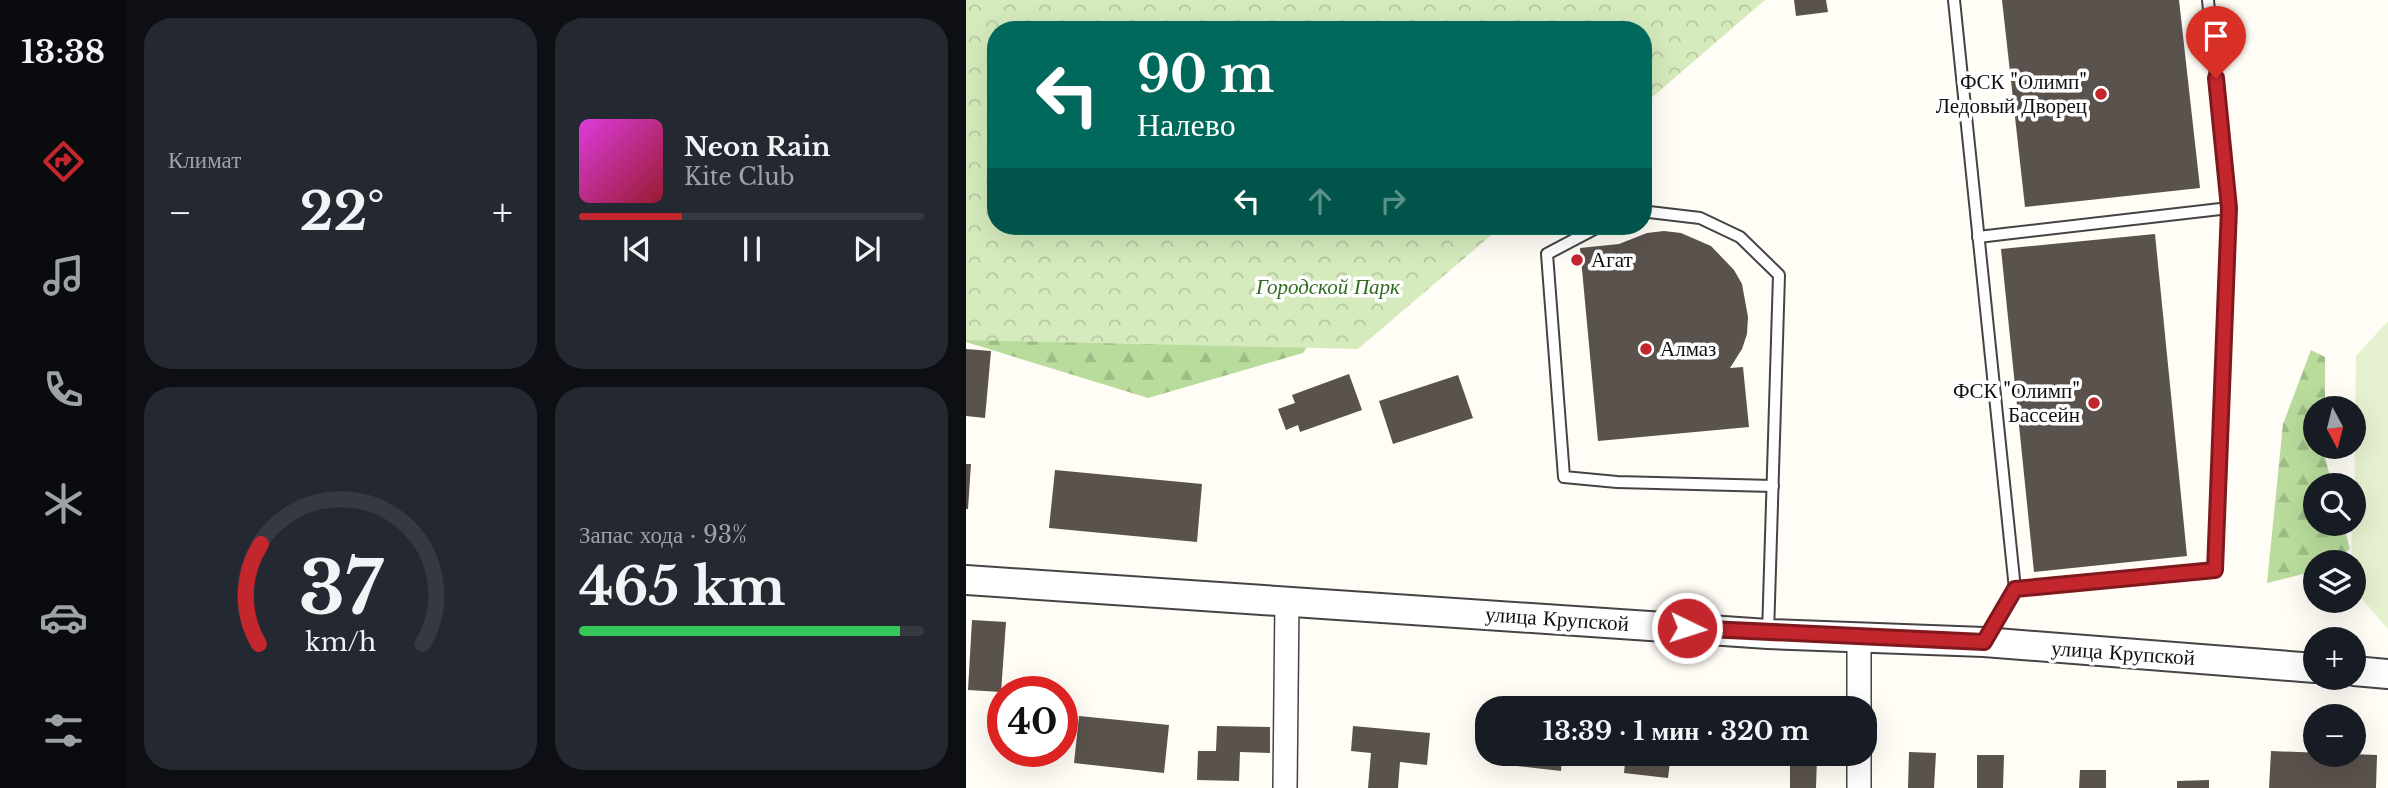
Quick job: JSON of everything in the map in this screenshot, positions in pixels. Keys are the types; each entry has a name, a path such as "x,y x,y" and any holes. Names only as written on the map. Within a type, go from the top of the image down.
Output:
{"street":[{"name":"улица Крупской","path":"966,580 1768,634 1984,642 2303,667"},
{"path":"1285,788 1287,601"},
{"path":"1859,637 1859,696"},
{"path":"2366,672 2388,674"},
{"path":"1859,766 1859,788"}],"lane":[{"path":"1954,0 2015,589 1984,642"},
{"path":"2015,589 2215,570 2229,208 2208,0"},
{"path":"1978,237 2229,208"},
{"path":"1652,212 1700,218 1740,237 1779,275 1768,634"},
{"path":"1583,235 1547,254 1564,477 1618,482 1773,486"}],"green space":[{"path":"966,0 987,21 987,235 1380,235 1303,353 1148,398 966,342"},
{"name":"Городской Парк","path":"966,0 1765,0 1652,97 1652,21 987,21 987,235 1491,235 1358,349 966,340"},
{"path":"2388,321 2388,629 2366,604 2366,550 2351,550 2352,536 2366,536 2366,473 2355,473 2355,459 2366,459 2366,396 2356,396 2356,356"},
{"path":"2311,350 2325,357 2325,396 2303,396 2303,459 2326,459 2329,473 2303,473 2303,536 2346,536 2350,549 2303,550 2303,574 2267,583 2283,424"}],"building":[{"path":"1794,0 1826,0 1828,12 1796,16"},
{"name":"ФСК \"Олимп\" Ледовый Дворец","path":"2002,0 2179,0 2200,188 2025,207"},
{"path":"1652,232 1681,233 1711,246 1734,270 1742,284 1748,317 1747,334 1742,349 1730,368 1743,367 1749,427 1598,441 1580,248 1619,244 1642,235 1652,235"},
{"name":"ФСК \"Олимп\" Бассейн","path":"2155,234 2187,556 2034,572 2001,249"},
{"path":"966,349 991,351 985,418 966,416"},
{"path":"1349,374 1362,410 1300,432 1298,425 1286,430 1278,409 1295,403 1292,395"},
{"path":"1458,375 1473,418 1393,444 1379,401"},
{"path":"966,464 971,464 968,509 966,509"},
{"path":"1055,470 1202,484 1197,542 1049,528"},
{"path":"972,620 1006,622 1002,676 987,676 987,691 968,690"},
{"path":"1079,716 1169,725 1164,773 1078,763"},
{"path":"1217,726 1270,727 1270,753 1240,752 1239,781 1197,780 1198,751 1216,751"},
{"path":"1353,726 1430,733 1427,765 1400,762 1398,788 1368,788 1371,753 1351,751"},
{"path":"2271,751 2303,752 2303,767 2366,767 2366,755 2377,755 2376,788 2269,788"},
{"path":"1909,752 1936,753 1934,788 1908,788"},
{"path":"1977,755 2004,755 2003,788 1977,788"},
{"path":"1517,766 1561,766 1561,771"},
{"path":"1625,766 1670,766 1668,778 1624,773"},
{"path":"1790,766 1817,766 1816,788 1790,788"},
{"path":"2080,770 2106,770 2106,788 2079,788"},
{"path":"2209,780 2209,788 2177,788 2177,781"}],"place":[{"name":"ФСК \"Олимп\" Ледовый Дворец","path":"2101,94"},
{"name":"Агат","path":"1577,260"},
{"name":"Алмаз","path":"1646,349"},
{"name":"ФСК \"Олимп\" Бассейн","path":"2094,403"}],"route":[{"path":"1687,628 1768,634 1984,642 2015,589 2215,570 2229,208 2216,78"}]}
